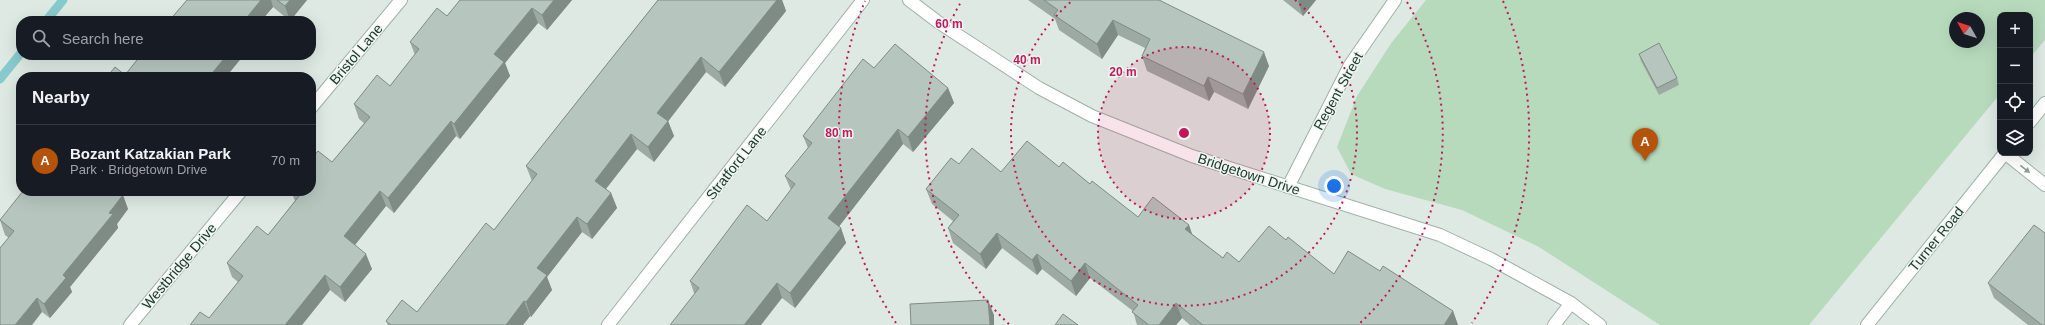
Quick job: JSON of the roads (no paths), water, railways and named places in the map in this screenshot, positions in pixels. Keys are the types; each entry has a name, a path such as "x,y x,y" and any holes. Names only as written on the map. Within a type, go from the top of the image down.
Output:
{"street":[{"name":"Bristol Lane","path":"316,102 401,0"},
{"name":"Stratford Lane","path":"608,325 863,0"},
{"name":"Bridgetown Drive","path":"909,0 938,22 1039,88 1092,116 1192,156 1440,235 1491,259 1572,303 1600,325"},
{"name":"Regent Street","path":"1288,187 1350,65 1395,0"},
{"path":"2032,120 2045,104"},
{"name":"Turner Road","path":"1867,325 2003,156"},
{"path":"2009,156 2045,185"},
{"name":"Westbridge Drive","path":"130,325 238,196"},
{"path":"1554,325 1572,303"}],"waterway":[{"path":"50,16 63,0"},
{"path":"0,79 16,59"}],"place":[{"name":"Bozant Katzakian Park","path":"1645,161"}]}
